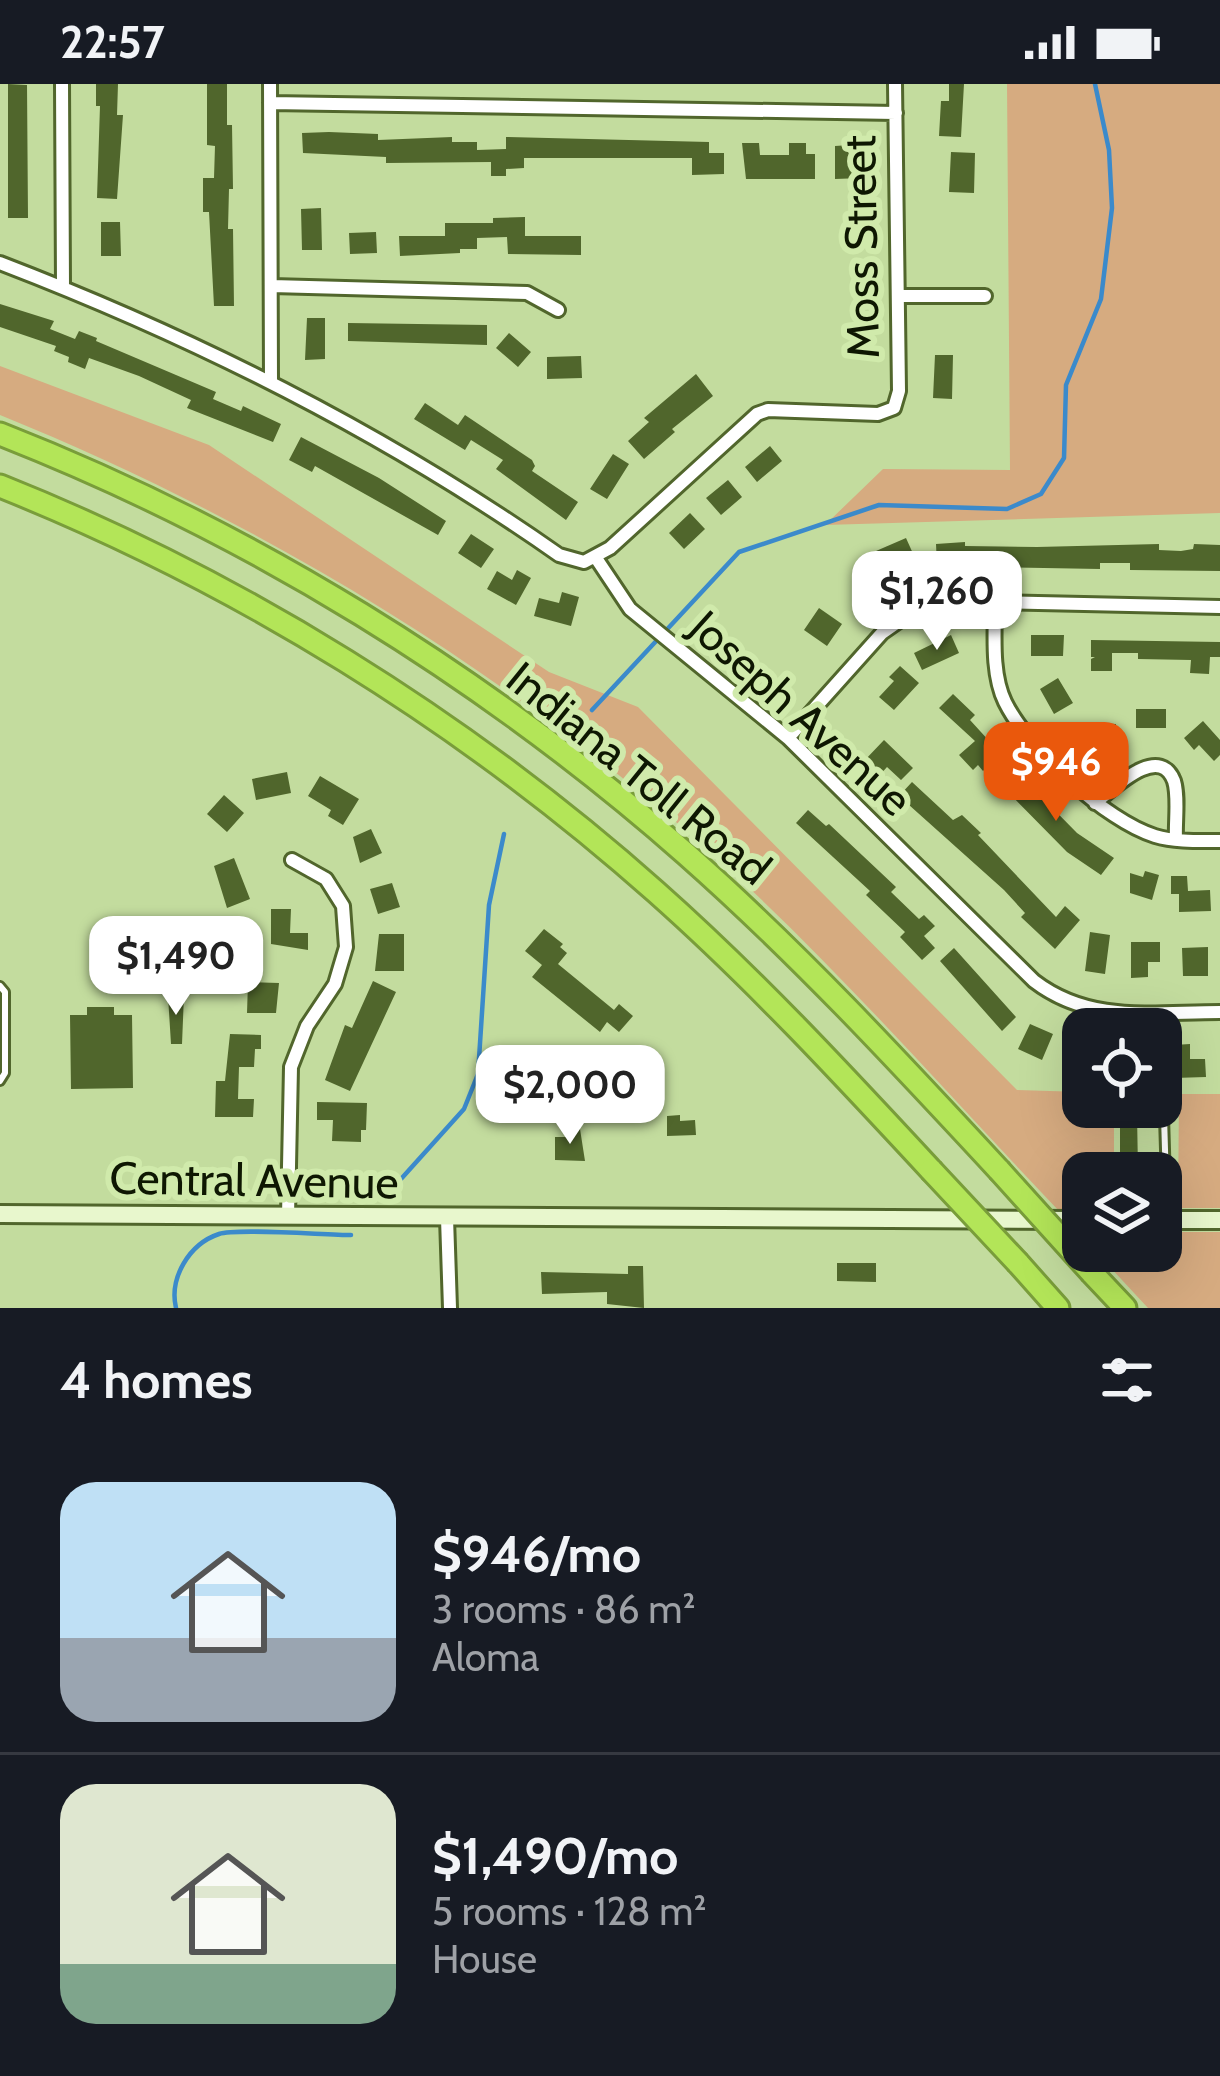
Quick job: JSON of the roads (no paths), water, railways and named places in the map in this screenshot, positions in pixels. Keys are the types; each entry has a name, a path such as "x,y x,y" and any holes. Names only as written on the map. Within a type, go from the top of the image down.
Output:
{"highway":[{"name":"Indiana Toll Road","path":"0,434 112,482 291,574 456,676 544,739 626,803 842,1001 1123,1306"},
{"name":"Indiana Toll Road","path":"0,486 100,530 272,619 439,723 520,781 613,855 732,962 1058,1308"}],"street":[{"path":"62,84 63,287"},
{"path":"270,84 271,381"},
{"name":"Moss Street","path":"596,558 757,414 768,410 878,414 894,408 899,391 895,84"},
{"path":"270,104 896,113"},
{"path":"0,263 271,381 341,418 559,555 584,562 596,558"},
{"path":"272,286 527,292 558,310"},
{"path":"898,296 985,296"},
{"name":"Joseph Avenue","path":"596,558 630,609 788,738 1058,1000 1110,1013 1220,1012"},
{"path":"788,738 882,633 912,612 946,601 1220,607"},
{"path":"995,601 996,662 1004,700 1025,732 1095,803 1138,830 1176,839 1220,841"},
{"path":"1095,803 1140,768 1165,770 1174,782 1176,839"},
{"path":"288,1216 291,1067 307,1026 335,984 346,946 343,907 326,879 292,860"},
{"name":"Central Avenue","path":"0,1214 1062,1220"},
{"path":"447,1219 450,1308"},
{"path":"1182,1220 1220,1220"}],"lane":[{"path":"0,986 4,992 5,1072 0,1081"}],"waterway":[{"path":"592,710 739,552 879,505 1007,509 1041,494 1064,458 1066,385 1101,299 1112,208 1109,150 1095,84"},
{"path":"383,1199 464,1109 478,1074 489,905 504,834"},
{"path":"176,1308 176,1285 184,1264 199,1246 219,1234 351,1235"}]}
